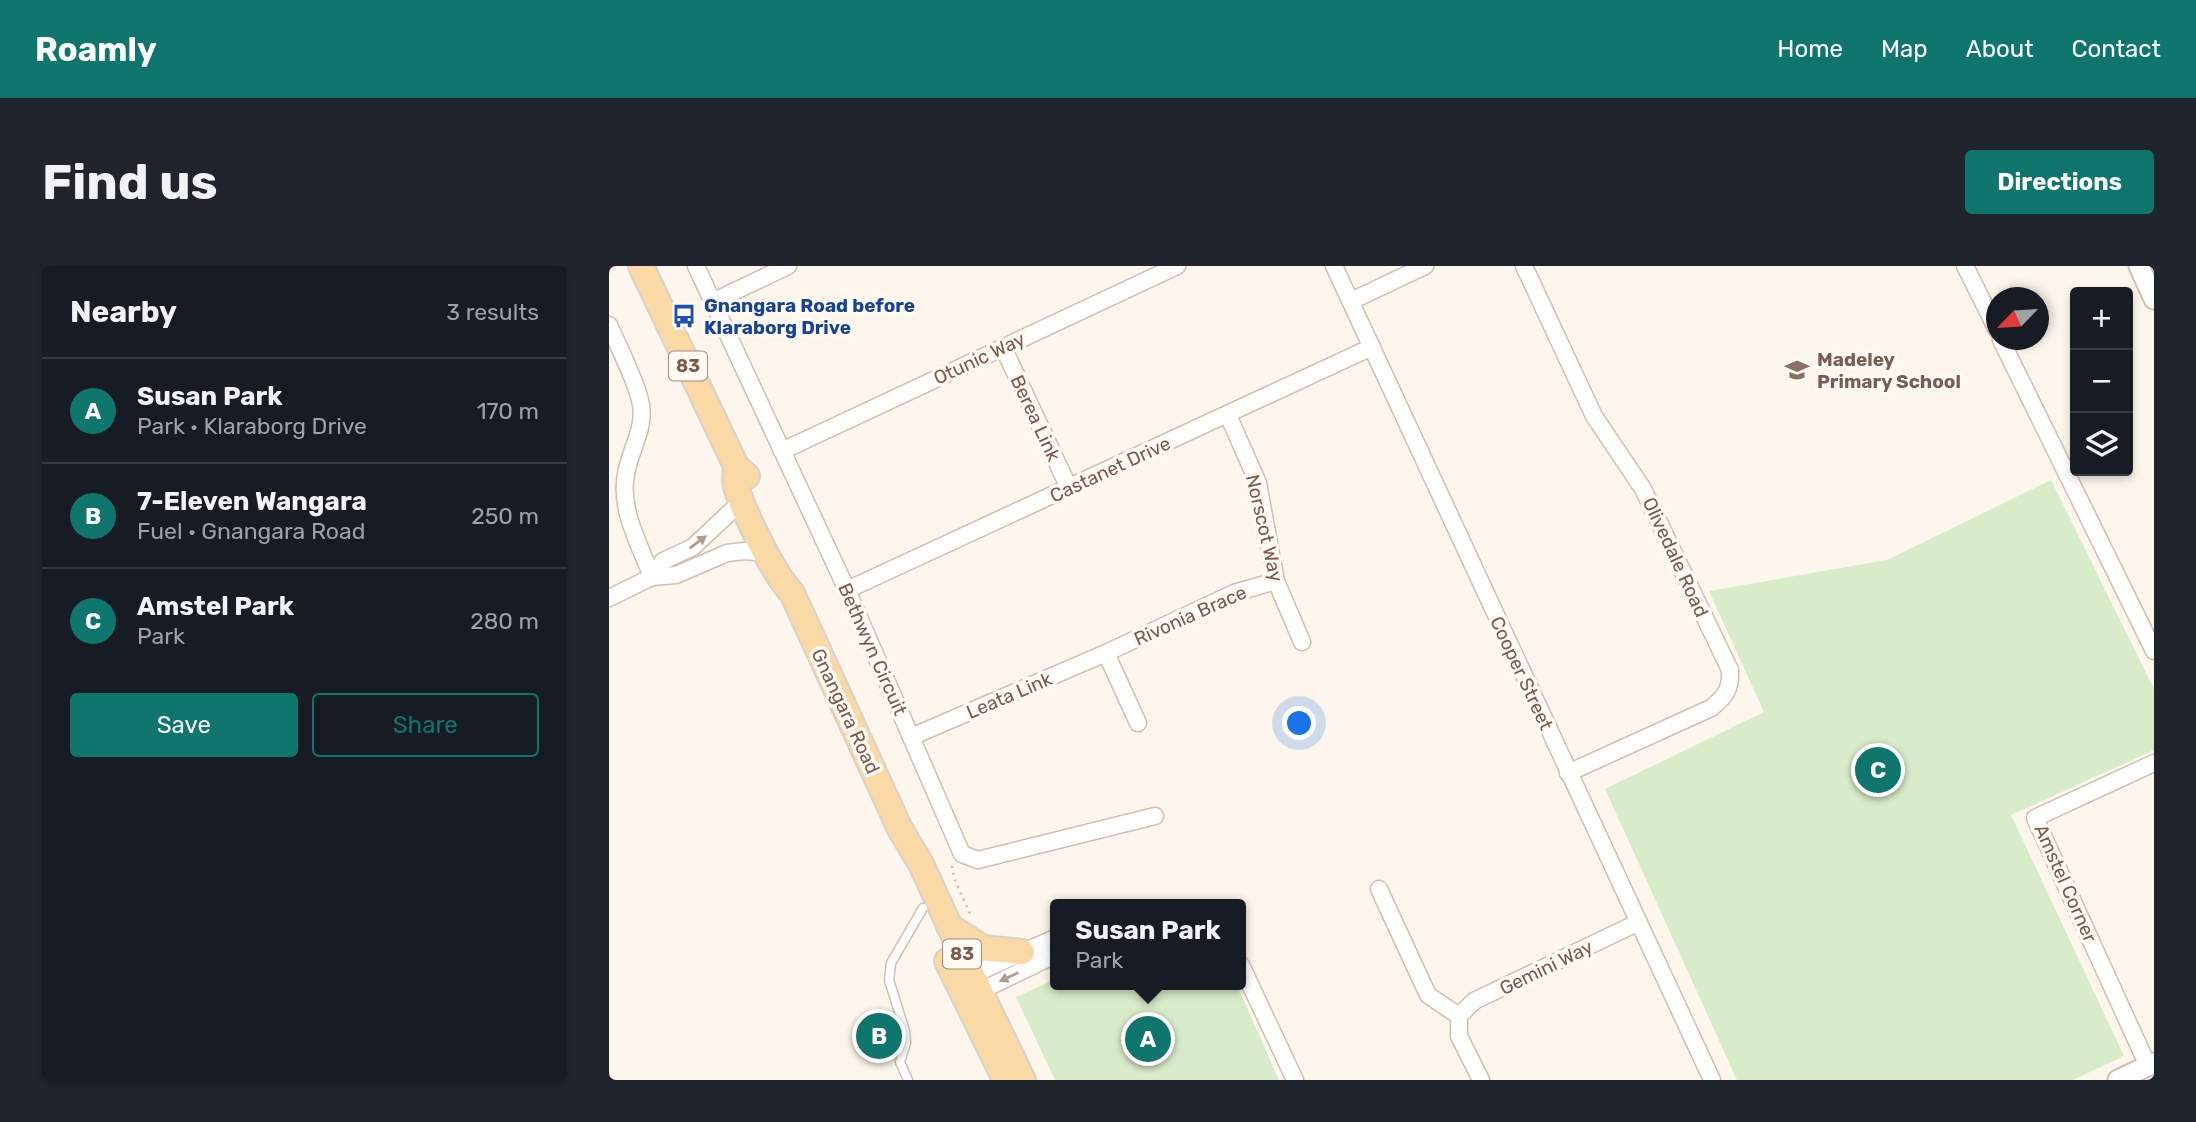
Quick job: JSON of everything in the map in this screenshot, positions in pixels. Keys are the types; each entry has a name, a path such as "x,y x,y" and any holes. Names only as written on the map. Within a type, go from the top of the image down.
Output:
{"main road":[{"name":"Gnangara Road","path":"641,266 736,466 747,477 791,572 792,593"},
{"name":"Gnangara Road","path":"736,466 735,484 742,502 779,579 792,593 900,829 921,864 949,925 968,987 1005,1080"},
{"name":"Gnangara Road","path":"900,829 907,868 923,908 1023,1080"},
{"path":"949,925 983,948 1022,952"}],"street":[{"name":"Bethwyn Circuit","path":"695,266 847,590 962,854 978,860 1155,816"},
{"path":"712,302 788,266"},
{"path":"1136,266 1143,282"},
{"name":"Otunic Way","path":"782,451 1177,266"},
{"name":"Cooper Street","path":"1334,266 1712,1080"},
{"path":"1351,301 1425,266"},
{"name":"Olivedale Road","path":"1524,266 1594,416 1643,489 1730,670 1731,687 1723,699 1711,708 1568,772"},
{"path":"1965,266 1986,308"},
{"path":"2139,266 2154,299"},
{"path":"609,325 641,401 640,426 626,474 624,495 627,514 652,578"},
{"name":"Berea Link","path":"1003,347 1069,488"},
{"name":"Castanet Drive","path":"847,590 1372,347"},
{"path":"2006,350 2154,651"},
{"name":"Norscot Way","path":"1228,415 1258,483 1276,581 1302,642"},
{"path":"652,578 663,561 693,548 742,502"},
{"path":"609,598 652,578 676,575 727,553 766,553"},
{"name":"Rivonia Brace","path":"1106,653 1234,593 1276,581"},
{"path":"1106,653 1138,723"},
{"name":"Leata Link","path":"911,737 1106,653"},
{"name":"Amstel Corner","path":"2151,1065 2035,818 2154,763"},
{"path":"1379,890 1428,995 1459,1016 1459,1036 1481,1080"},
{"name":"Gemini Way","path":"1459,1016 1474,1001 1637,923"},
{"path":"968,987 1022,952 1050,940"},
{"path":"968,987 1050,957"},
{"path":"1246,976 1295,1080"},
{"path":"2118,1080 2151,1065"}],"lane":[{"path":"908,1080 900,1062 906,1043 905,1031 889,980 891,963 923,908"}],"green space":[{"path":"2051,480 2154,689 2154,750 2011,815 2124,1056 2073,1080 1737,1080 1605,789 1764,712 1709,591 1887,560"},
{"path":"1050,981 1050,990 1239,990 1279,1080 1055,1080 1016,997"}],"place":[{"name":"Gnangara Road before Klaraborg Drive","path":"684,316"},
{"name":"Madeley Primary School","path":"1797,370"},
{"name":"Amstel Park","path":"1878,770"},
{"name":"7-Eleven Wangara","path":"879,1036"},
{"name":"Susan Park","path":"1148,1039"}]}
